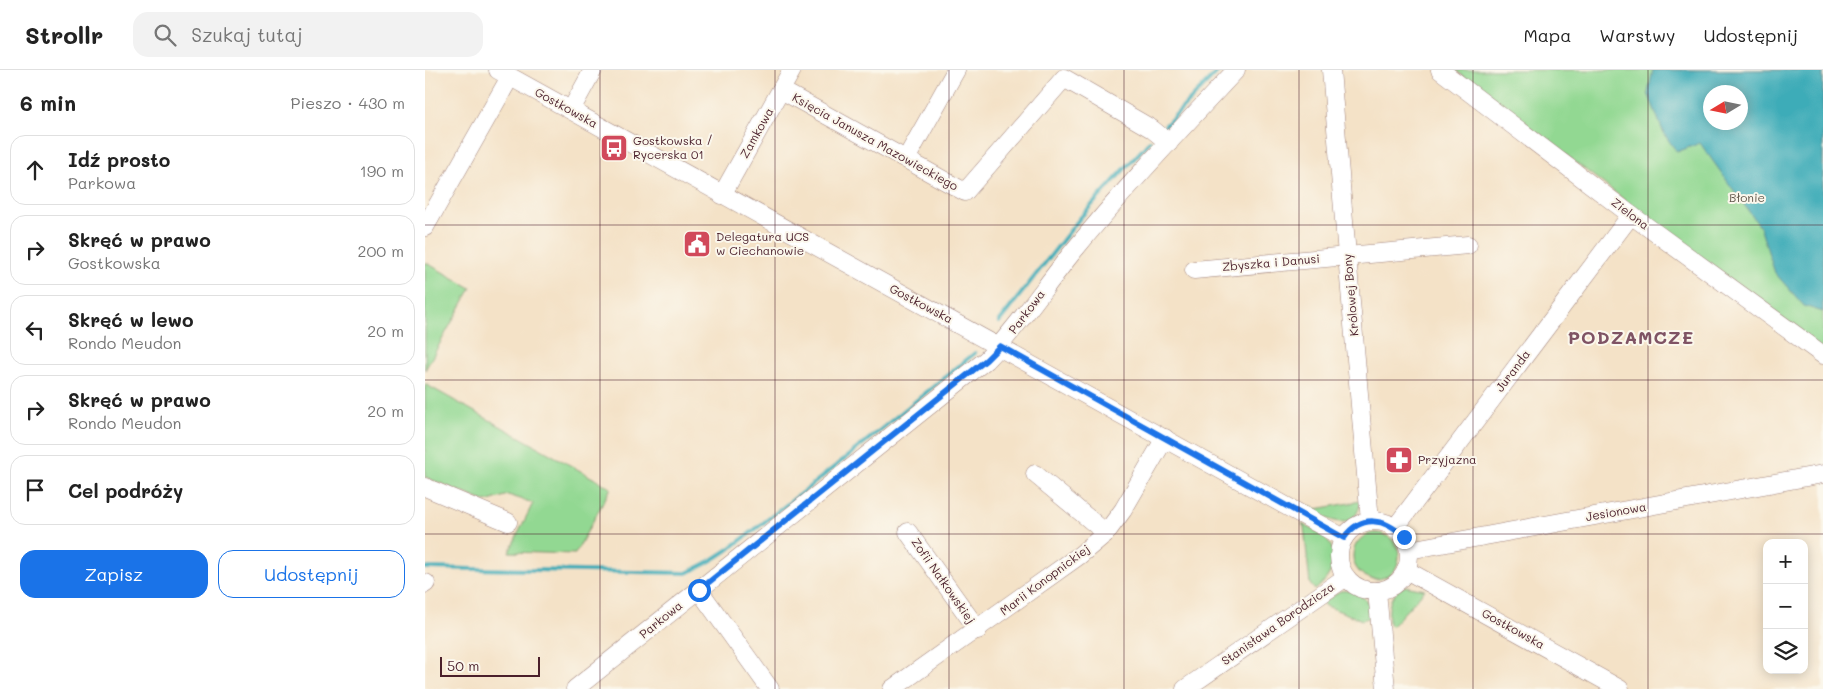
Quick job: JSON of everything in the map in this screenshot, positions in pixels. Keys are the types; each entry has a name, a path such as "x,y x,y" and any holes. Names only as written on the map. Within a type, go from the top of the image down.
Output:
{"street":[{"path":"571,110 593,70"},
{"name":"Zamkowa","path":"723,195 792,70"},
{"path":"907,159 955,70"},
{"name":"Parkowa","path":"575,689 979,366 1000,346 1071,255 1119,198 1236,70"},
{"name":"Królowej Bony","path":"1331,70 1370,521"},
{"name":"Zielona","path":"1440,70 1631,215 1823,355"},
{"path":"425,227 504,73"},
{"name":"Gostkowska","path":"504,73 1344,538"},
{"name":"Księcia Janusza Mazowieckiego","path":"781,90 965,192 1064,78 1152,129 1169,142"},
{"name":"Juranda","path":"1395,528 1631,215"},
{"name":"Zbyszka i Danusi","path":"1194,270 1468,245"},
{"name":"Marii Konopnickiej","path":"892,689 978,630 1080,555 1106,533 1123,510 1165,438"},
{"path":"1035,474 1106,533"},
{"name":"Jesionowa","path":"1409,550 1823,474"},
{"path":"425,487 507,522"},
{"path":"1370,521 1383,522 1395,528 1404,537 1409,550 1406,570 1399,580 1391,586 1377,591 1365,589 1352,582 1343,571 1339,556 1344,538 1348,532 1358,525 1370,521"},
{"name":"Zofii Nałkowskiej","path":"908,532 978,630"},
{"name":"Gostkowska","path":"1406,570 1620,689"},
{"name":"Stanisława Borodzicza","path":"1185,689 1347,577"},
{"path":"699,590 770,689"},
{"path":"1377,591 1385,689"}],"green space":[{"name":"Błonie","path":"1455,70 1823,70 1823,352"},
{"path":"425,262 471,288 425,370"},
{"path":"425,384 611,488 575,554 509,552 533,503 508,495 486,502 425,477"},
{"path":"1361,501 1357,512 1352,518 1339,522 1307,508 1308,506 1316,509"},
{"path":"1302,524 1323,536 1333,550 1334,558 1330,572 1315,590 1310,584 1304,527"},
{"path":"1376,533 1389,537 1395,543 1399,556 1395,569 1389,575 1376,579 1363,575 1357,569 1353,556 1357,543 1363,537"},
{"path":"1405,586 1425,590 1392,626 1389,625 1392,597 1399,589"},
{"path":"1340,591 1353,592 1362,596 1366,600 1371,617 1362,620 1324,605 1323,603"}],"water":[{"path":"1653,70 1823,70 1823,312 1804,306 1775,273 1760,227 1700,143 1677,152 1664,134 1648,93"}],"waterway":[{"path":"1165,126 1219,70"},
{"path":"999,322 1080,218 1150,141"},
{"path":"425,568 686,573 724,553 747,536 975,353"}],"place":[{"name":"Gostkowska / Rycerska 01","path":"614,148"},
{"name":"Delegatura UCS w Ciechanowie","path":"697,244"},
{"name":"Przyjazna","path":"1399,460"}],"district":[{"name":"PODZAMCZE","path":"1631,338"}],"route":[{"path":"699,590 986,360 1000,346 1344,538 1348,532 1358,525 1370,521 1383,522 1395,528 1404,537"}]}
